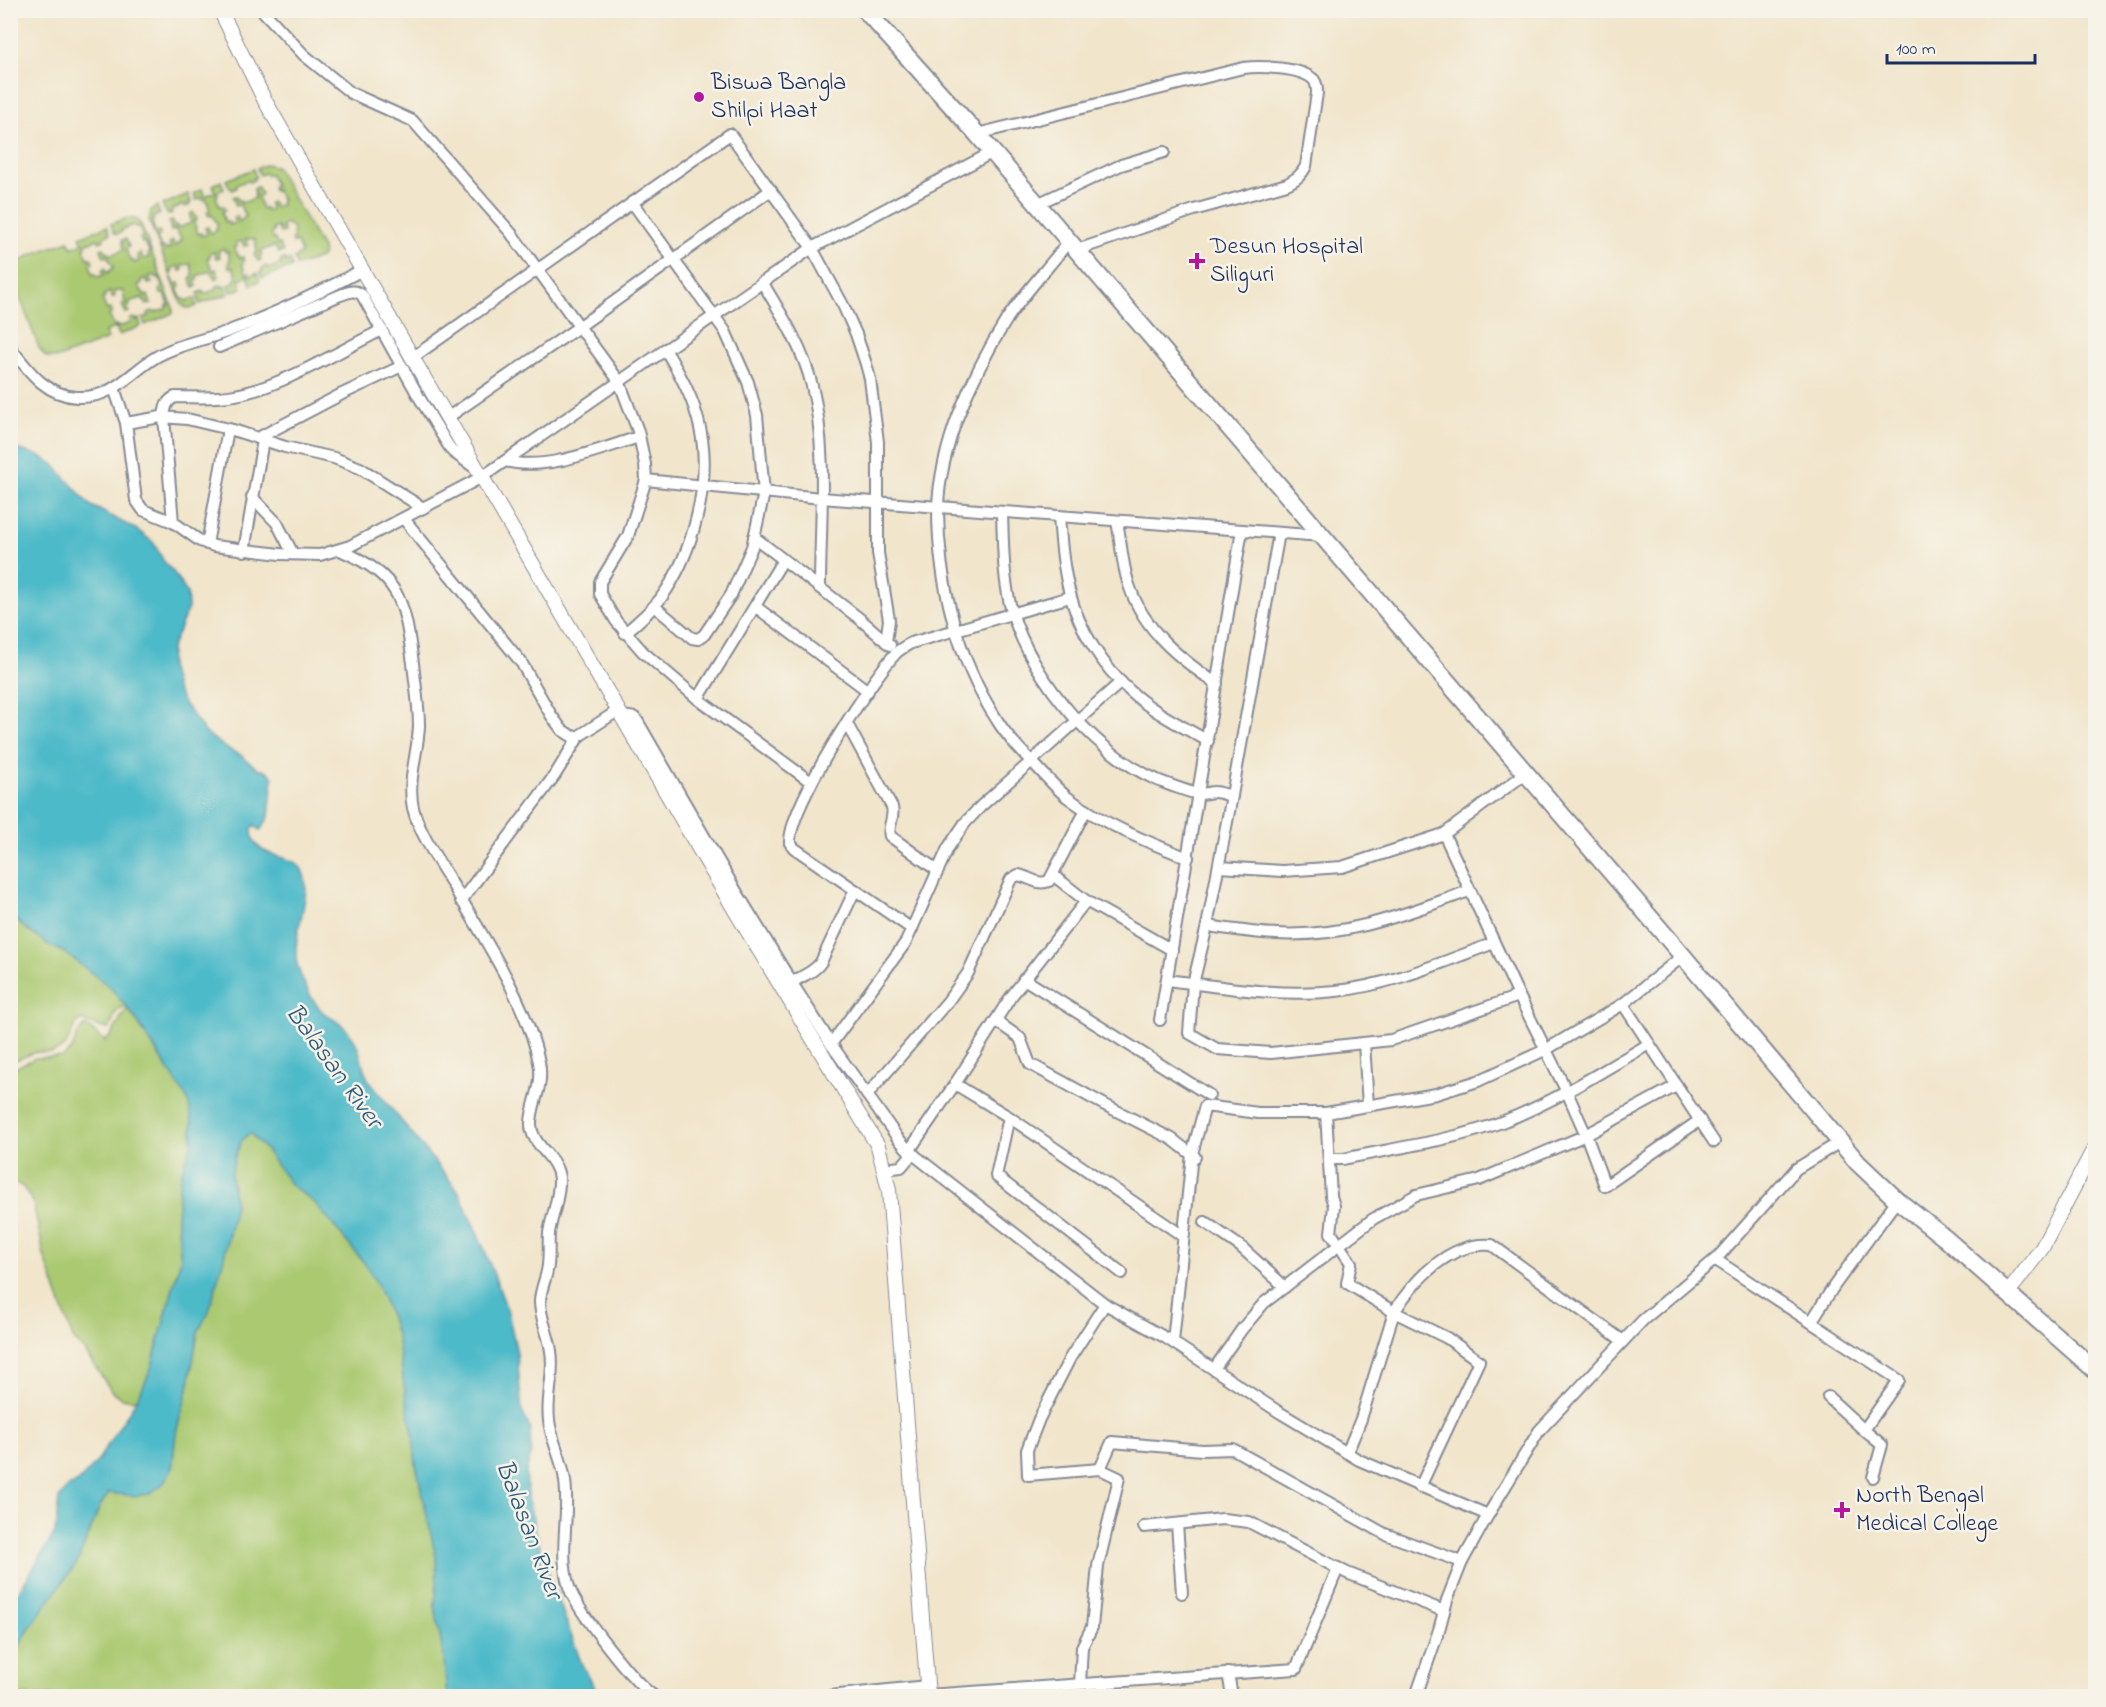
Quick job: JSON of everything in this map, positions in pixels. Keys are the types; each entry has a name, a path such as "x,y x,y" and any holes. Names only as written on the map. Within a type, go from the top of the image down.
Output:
{"main road":[{"path":"865,10 993,152 1858,1163 1897,1200 1946,1239 2096,1371"}],"street":[{"path":"220,10 264,99 362,270 448,446 479,473"},
{"path":"262,10 304,55 351,93 413,121 511,233 580,326 619,381 639,437 645,464 646,480 637,514 628,536 600,582 600,594 625,633 643,652 698,699 810,782"},
{"path":"977,134 1243,68 1271,67 1306,74 1317,84 1306,166 1302,175 1295,180 1073,246 1008,318 985,358 958,416 943,472 938,507 940,548 946,588 956,629 987,705 1009,736 1059,790 1086,810 1120,830 1188,858"},
{"path":"260,439 342,394 407,362 730,134 812,248 851,324 870,378 878,442 878,553 889,620 886,642"},
{"path":"114,388 126,423 138,505 150,513 173,522 207,544 244,551 293,554 320,555 340,550 404,519 479,473 505,461 812,248 993,152"},
{"path":"1037,204 1121,165 1164,152"},
{"path":"447,418 771,190"},
{"path":"632,202 714,315 732,344 754,400 760,434 764,492 754,537 735,586 704,635 698,639 692,638 654,606"},
{"path":"10,347 36,379 53,392 69,396 94,397 114,388 159,355 228,332 298,303 362,270"},
{"path":"762,282 794,339 812,387 819,432 820,588"},
{"path":"219,347 352,291 358,291 382,330 447,418 736,912 878,1146 889,1190 933,1694"},
{"path":"173,522 164,417 165,408 171,399 226,396 251,391 302,370 382,330"},
{"path":"625,633 654,606 682,563 693,530 703,486 702,439 698,420 682,377 665,349"},
{"path":"126,423 164,417 188,419 285,447 334,458 360,468 423,508"},
{"path":"207,544 228,429"},
{"path":"505,461 519,465 540,464 639,437"},
{"path":"244,551 260,439"},
{"path":"646,480 821,498 1323,536"},
{"path":"252,496 276,523 293,554"},
{"path":"1002,512 1004,556 1012,612 1042,674 1077,722 1132,766 1169,785 1199,794 1214,792 1232,796"},
{"path":"1059,516 1070,597 1096,649 1121,682 1135,695 1157,712 1208,741"},
{"path":"404,519 521,662 562,730 569,736 579,736"},
{"path":"1117,521 1129,585 1148,623 1169,648 1217,684"},
{"path":"1160,1020 1242,530"},
{"path":"1279,533 1219,867 1193,984 1189,1034 1217,1050 1271,1053 1391,1040 1519,996"},
{"path":"754,537 897,652"},
{"path":"340,550 374,568 393,588 404,607 419,728 412,805 440,865 506,978 532,1040 541,1073 530,1127 532,1135 553,1161 558,1171 559,1198 550,1232 549,1262 540,1301 552,1354 549,1421 566,1481 564,1546 569,1587 598,1633 639,1684 654,1696"},
{"path":"698,699 783,560"},
{"path":"912,929 790,843 792,829 810,782 868,691 897,652 911,643 1070,597"},
{"path":"756,607 868,691"},
{"path":"831,1044 906,942 948,848 965,823 1121,682"},
{"path":"461,901 555,775 579,736 620,713 635,718 792,983 831,1044 897,1137 911,1152 1105,1304 1173,1342 1279,1412 1347,1453 1488,1515"},
{"path":"847,724 892,807 894,818 889,831 890,836 938,872"},
{"path":"1219,867 1282,871 1342,867 1444,834 1526,773"},
{"path":"867,1095 948,1001 961,982 991,925 1011,879 1018,875 1043,884 1049,881 1086,810"},
{"path":"1444,834 1519,996 1567,1092 1605,1186 1700,1120"},
{"path":"1053,875 1086,901 1172,950"},
{"path":"792,983 814,971 821,962 855,890"},
{"path":"1207,926 1276,934 1330,932 1388,921 1469,891"},
{"path":"884,1169 901,1167 1024,979 1086,901"},
{"path":"1167,980 1263,993 1336,991 1399,978 1494,943"},
{"path":"1173,1342 1183,1236 1205,1106 1258,1113 1326,1113 1436,1094 1478,1081 1547,1049 1623,1004 1683,956"},
{"path":"1024,979 1209,1095"},
{"path":"1623,1004 1714,1142"},
{"path":"996,1021 1020,1038 1030,1064 1105,1106 1172,1139 1195,1156"},
{"path":"1364,1043 1368,1106"},
{"path":"1330,1159 1344,1159 1462,1134 1501,1122 1567,1092 1649,1044"},
{"path":"955,1084 1009,1117 1183,1236"},
{"path":"1214,1369 1242,1329 1264,1303 1373,1219 1416,1195 1479,1180 1586,1135 1676,1086"},
{"path":"1326,1113 1331,1196 1334,1206 1331,1233 1351,1263 1347,1283 1394,1312 1448,1338 1479,1360 1420,1487"},
{"path":"1009,1117 996,1176 1122,1273"},
{"path":"1416,1696 1462,1562 1539,1431 1643,1320 1716,1260 1796,1169 1840,1142"},
{"path":"2008,1293 2042,1248 2096,1145"},
{"path":"1811,1322 1833,1286 1897,1200"},
{"path":"1205,1222 1241,1248 1285,1287"},
{"path":"1347,1453 1361,1419 1394,1312 1424,1274 1462,1248 1480,1244 1492,1245 1623,1341"},
{"path":"1716,1260 1899,1380 1864,1430"},
{"path":"1080,1684 1082,1647 1092,1627 1098,1566 1119,1478 1100,1469 1028,1475 1027,1450 1039,1419 1070,1358 1105,1304"},
{"path":"1828,1397 1882,1445 1873,1477"},
{"path":"1100,1469 1112,1442 1202,1450 1233,1449 1385,1534 1462,1562"},
{"path":"1144,1527 1222,1519 1249,1522 1338,1568 1444,1611"},
{"path":"1177,1524 1182,1593"},
{"path":"830,1696 933,1694 1296,1669 1338,1568"},
{"path":"1228,1674 1232,1696"},
{"path":"1102,1696 1104,1682"}],"green space":[{"path":"268,164 277,168 323,250 323,254 320,258 297,266 294,259 301,253 297,242 293,243 292,226 288,223 282,225 284,232 280,233 278,227 271,233 283,252 279,253 274,246 261,251 261,260 258,261 254,254 257,252 255,239 246,239 248,245 244,246 242,241 236,243 237,247 234,248 240,258 243,257 244,262 242,263 246,274 249,273 250,276 257,273 260,281 251,285 248,276 239,280 242,288 231,292 229,285 237,278 233,267 229,268 228,251 225,252 224,248 218,251 220,257 216,258 214,252 207,258 219,277 215,279 210,271 197,276 198,280 195,281 197,286 194,287 190,279 193,277 191,264 182,265 183,270 180,271 178,266 172,268 173,272 170,273 175,284 179,283 180,287 177,289 182,299 186,301 194,298 197,306 184,307 182,305 149,220 151,210 157,206 160,214 153,217 152,221 155,232 159,231 160,235 157,237 161,248 164,247 165,250 171,248 169,243 173,241 175,247 182,240 175,229 171,231 169,222 172,221 178,228 191,223 190,214 193,212 197,220 194,222 198,234 201,233 202,236 207,234 205,228 208,227 211,233 217,230 218,225 212,215 209,216 207,212 210,210 206,199 196,200 194,193 202,189 205,196 215,192 213,185 221,181 224,189 217,192 216,196 220,207 223,206 225,210 222,212 225,223 228,222 230,225 235,223 234,218 237,216 239,222 246,216 239,204 236,206 233,197 236,196 242,203 255,198 254,188 258,187 262,209 265,208 266,211 271,209 269,203 272,202 275,207 281,205 282,200 272,187 275,185 270,174 260,175 257,168"},
{"path":"253,169 256,177 253,178 254,180 236,185 236,188 232,190 229,187 226,180"},
{"path":"188,194 190,205 171,210 172,213 168,215 162,205"},
{"path":"128,218 136,219 141,225 173,308 173,313 145,325 143,318 149,316 148,313 166,309 169,305 165,294 161,294 160,277 157,278 155,275 149,277 152,283 148,284 146,278 138,285 145,296 148,295 151,304 147,305 142,298 129,302 130,306 127,307 129,312 126,313 122,305 125,304 123,291 114,291 115,296 112,298 110,292 102,299 107,310 111,309 112,313 109,315 114,326 131,323 130,319 135,318 139,319 141,326 119,335 116,327 105,332 108,339 58,358 46,357 39,348 11,274 14,267 27,257 69,241 72,248 83,243 80,237 107,226 110,234 103,237 104,240 100,242 98,239 85,244 88,259 91,258 93,262 90,264 93,275 96,274 98,277 104,275 102,270 105,268 107,273 114,267 107,256 104,257 101,249 104,248 110,255 123,250 122,240 126,239 130,261 133,260 134,263 139,261 137,255 140,253 143,259 149,257 150,252 144,242 142,243 140,238 143,237 138,226 133,225 117,234 114,232 111,224"},
{"path":"285,259 286,262 290,260 292,267 262,278 260,272 263,271 262,268 267,266 268,269 281,264 280,261"},
{"path":"221,285 225,286 228,294 200,304 198,293 203,291 204,294"},
{"path":"10,914 29,932 90,969 126,1005 115,1013 110,1028 106,1029 81,1020 77,1022 65,1047 52,1053 36,1052 11,1062"},
{"path":"128,1008 188,1100 192,1121 192,1143 180,1178 177,1218 181,1259 151,1369 139,1396 134,1400 122,1398 112,1392 85,1351 73,1339 44,1255 33,1202 23,1187 11,1180 11,1070 35,1058 63,1057 72,1049 78,1034 86,1025 105,1041"},
{"path":"250,1133 266,1150 291,1185 315,1203 366,1265 391,1317 398,1341 416,1465 436,1557 435,1606 444,1659 447,1696 11,1696 11,1660 32,1624 77,1563 100,1506 109,1492 117,1493 172,1469 176,1432 188,1389 198,1332 209,1310 224,1257 235,1205 231,1175 235,1156 242,1140"}],"water":[{"name":"Balasan River","path":"11,447 40,456 53,464 90,505 137,530 153,542 166,565 172,570 187,593 188,608 171,649 170,666 176,689 206,733 273,777 269,817 260,831 255,825 252,828 258,847 265,852 291,861 303,872 306,891 296,947 297,964 302,979 309,994 322,1011 350,1033 358,1048 369,1081 459,1192 508,1312 517,1353 522,1412 530,1428 531,1454 526,1473 529,1504 542,1554 582,1665 600,1696 447,1696 444,1659 435,1606 436,1557 416,1465 398,1341 391,1317 366,1265 315,1203 291,1185 266,1150 250,1133 242,1140 235,1156 231,1175 235,1205 209,1311 198,1332 188,1389 176,1432 172,1469 162,1485 149,1494 136,1496 109,1493 100,1506 77,1563 32,1624 11,1660 11,1604 55,1533 59,1498 97,1462 139,1396 151,1369 181,1259 177,1218 180,1178 192,1143 192,1121 188,1100 134,1016 110,987 65,953 47,944 21,925 11,914"}],"place":[{"name":"Biswa Bangla Shilpi Haat","path":"699,97"},
{"name":"Desun Hospital Siliguri","path":"1197,261"},
{"name":"North Bengal Medical College","path":"1842,1510"}]}
